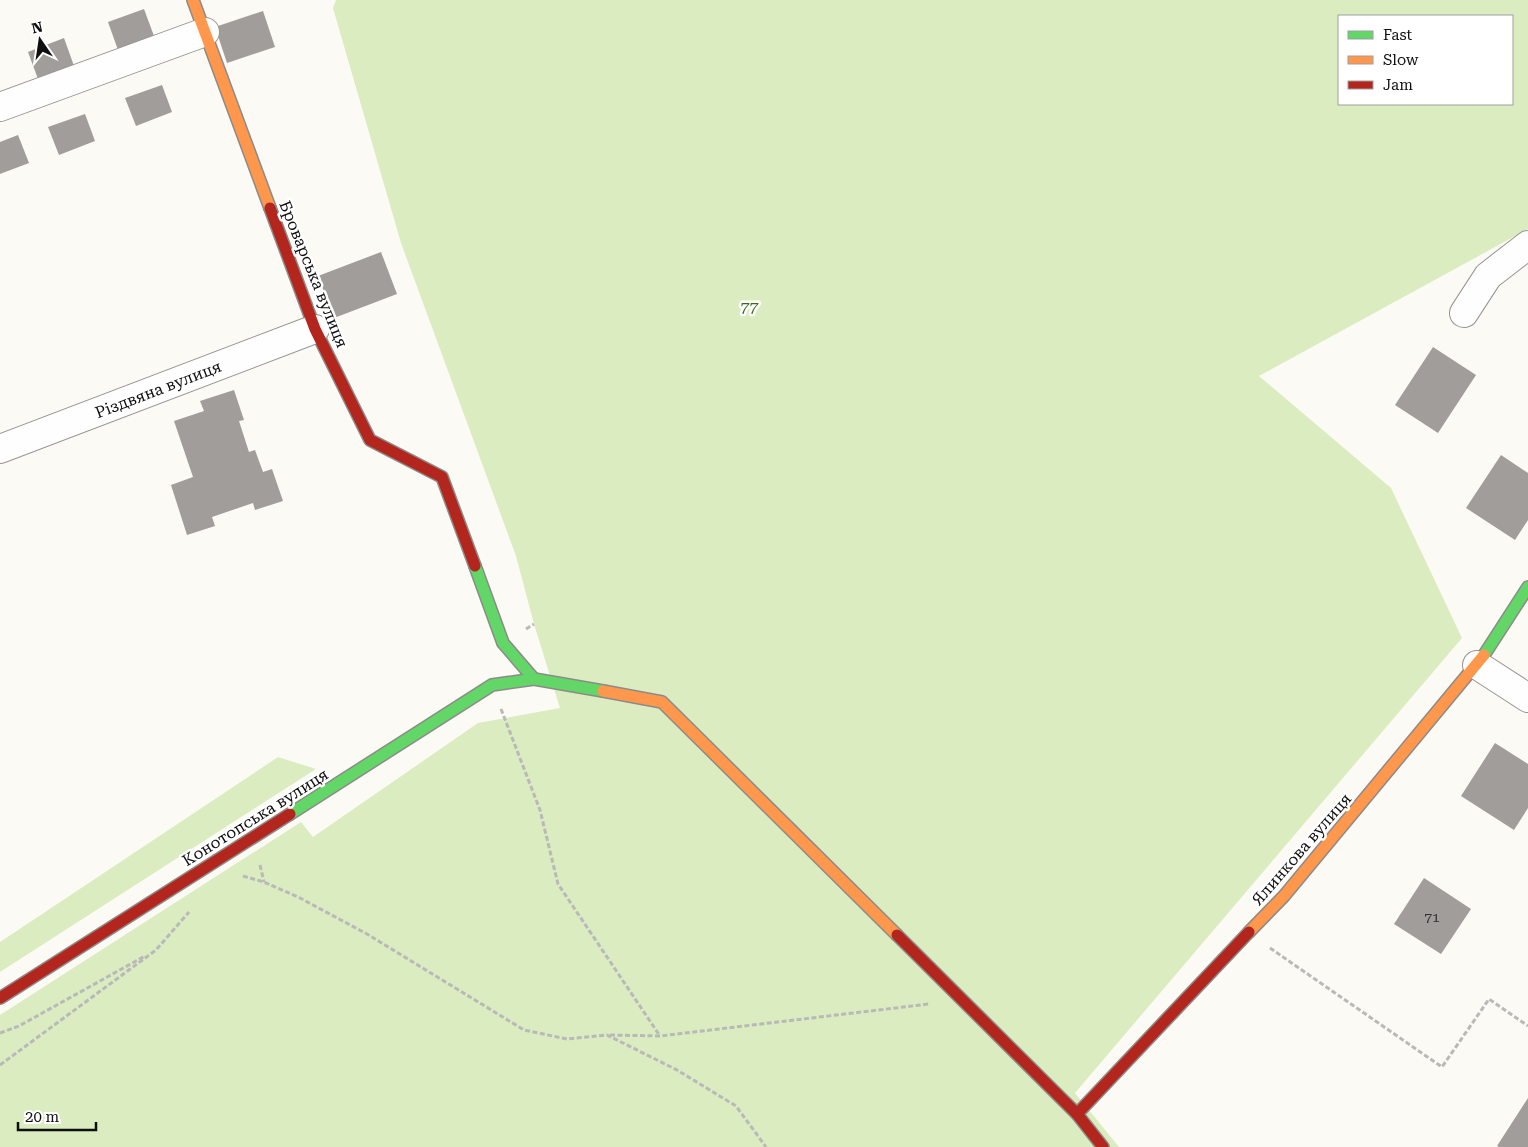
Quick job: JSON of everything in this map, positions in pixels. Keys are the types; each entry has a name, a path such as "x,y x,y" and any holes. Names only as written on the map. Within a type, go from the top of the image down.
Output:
{"street":[{"name":"Броварська вулиця","path":"193,0 315,329 370,440 442,477 503,643 534,679"},
{"path":"0,107 205,32"},
{"path":"1464,312 1488,276 1528,245"},
{"name":"Різдвяна вулиця","path":"0,448 315,329"},
{"name":"Ялинкова вулиця","path":"1076,1114 1284,896 1477,665 1528,587"},
{"path":"1477,665 1528,698"},
{"name":"Конотопська вулиця","path":"0,998 492,685 534,679 662,702 1076,1114 1103,1147"}],"path":[{"path":"492,685 540,810 558,884 660,1036"},
{"path":"236,874 264,882 293,895 368,934 524,1030 567,1039 607,1035 660,1036 962,1000"},
{"path":"0,1065 156,950 193,906"},
{"path":"1249,933 1442,1067 1489,999 1528,1026"},
{"path":"0,1033 19,1026 156,950"},
{"path":"607,1035 677,1070 736,1106 766,1147"}],"green space":[{"name":"77","path":"336,0 1528,0 1528,229 1259,376 1391,488 1462,638 1075,1093 1119,1147 0,1147 0,1015 301,822 313,837 478,723 560,708 534,624 516,556 401,243 333,8"},
{"path":"278,757 316,769 0,972 0,942"}],"building":[{"path":"144,9 154,36 118,50 108,22"},
{"path":"263,11 275,47 227,63 215,27"},
{"path":"64,38 74,66 38,79 28,52"},
{"path":"162,85 172,112 136,126 125,98"},
{"path":"85,114 95,141 59,155 48,127"},
{"path":"18,135 29,163 0,174 0,142"},
{"path":"381,252 397,294 334,318 318,276"},
{"path":"1433,347 1476,375 1438,433 1395,405"},
{"path":"234,390 244,420 239,421 249,452 255,450 263,472 272,469 283,501 255,510 253,503 212,517 215,526 187,535 171,485 193,477 174,421 204,411 200,401"},
{"path":"1501,455 1528,473 1528,520 1515,540 1466,508"},
{"path":"1495,743 1528,764 1528,808 1514,830 1461,796"},
{"path":"1424,878 1471,909 1441,954 1394,924"},
{"path":"1528,1098 1528,1147 1497,1146"}],"traffic: fast":[{"path":"475,566 503,643 534,679"},
{"path":"1484,655 1528,587"},
{"path":"290,814 492,685 534,679 603,691"}],"traffic: slow":[{"path":"193,0 270,208"},
{"path":"1249,932 1284,896 1484,655"},
{"path":"603,691 662,702 897,935"}],"traffic: jam":[{"path":"270,208 315,329 370,440 442,477 475,566"},
{"path":"0,998 290,814"},
{"path":"1077,1114 1249,932"},
{"path":"897,935 1077,1114 1103,1147"}]}
